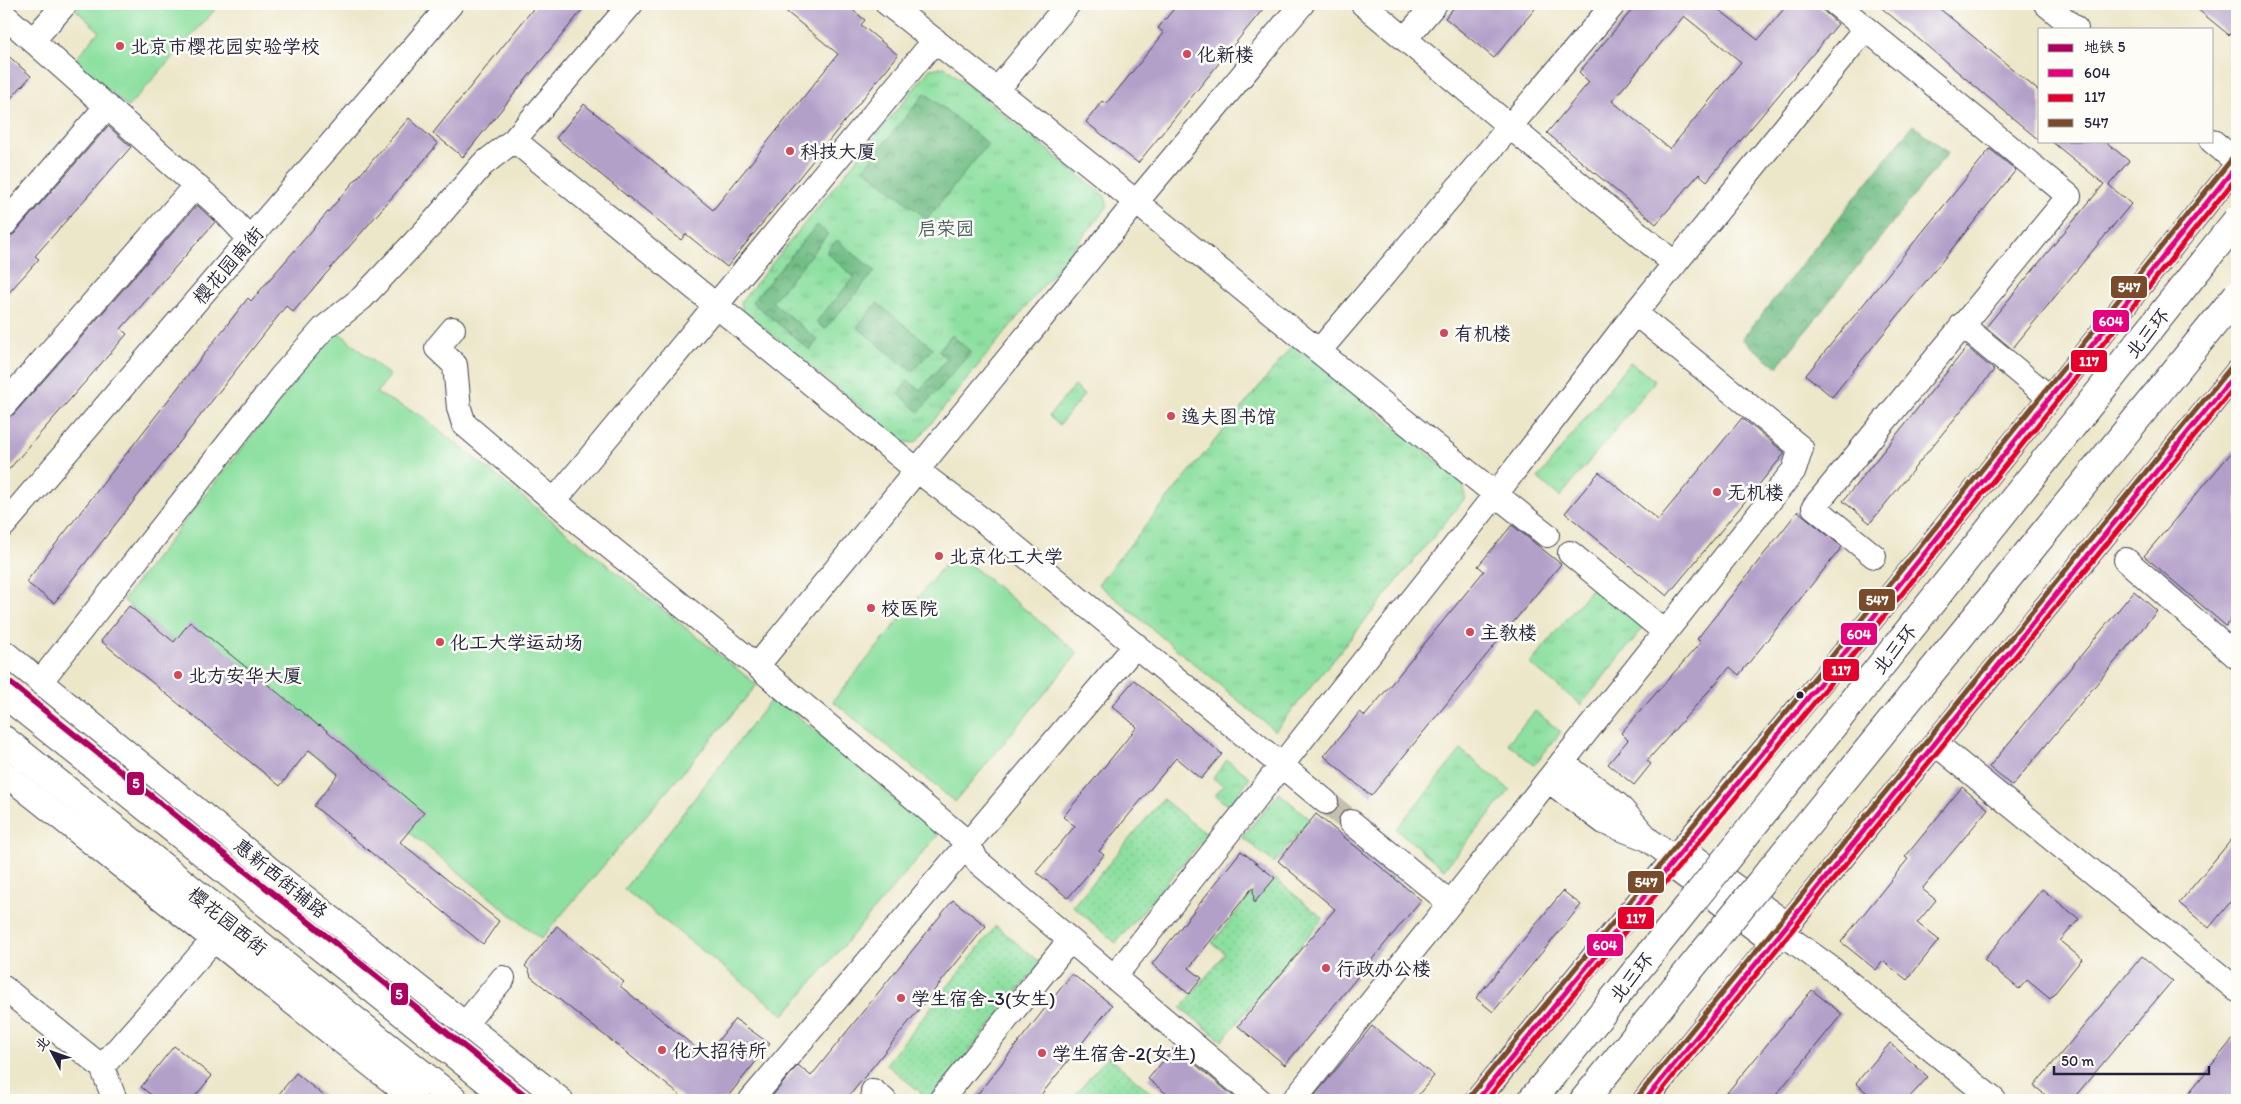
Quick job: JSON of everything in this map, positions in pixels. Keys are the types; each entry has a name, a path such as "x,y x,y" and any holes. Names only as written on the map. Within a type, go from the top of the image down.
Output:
{"main road":[{"name":"北三环","path":"1532,1100 2237,220"},
{"path":"1584,1100 2237,295"},
{"name":"樱花园西街","path":"4,693 512,1100"},
{"name":"樱花园西街","path":"4,740 221,931 454,1100"}],"street":[{"path":"33,40 65,4"},
{"name":"樱花园南街","path":"4,525 451,4"},
{"path":"40,682 281,377 324,328 362,298 430,225 482,165 514,140 631,4"},
{"path":"888,4 1137,201 1547,535"},
{"path":"998,90 1068,4"},
{"path":"757,666 1137,201 1302,4"},
{"path":"1363,4 1675,264"},
{"path":"1405,39 1435,4"},
{"path":"1319,351 1614,4"},
{"path":"1836,4 2069,196 1814,508 1874,556"},
{"path":"2046,4 2075,28"},
{"path":"5,19 33,40 196,185 250,239"},
{"path":"555,500 935,40"},
{"path":"1114,977 1280,764 1496,494 1635,313 1856,40"},
{"path":"4,225 107,106"},
{"path":"514,140 918,471 980,518 1136,645 1326,802"},
{"path":"1477,1100 1675,857 1821,682 2237,163 2213,142"},
{"path":"4,405 196,185"},
{"path":"1294,1100 1794,470 1801,448 1635,313"},
{"path":"1962,325 2050,398"},
{"path":"453,329 437,348 455,365 459,408 464,424 585,527 757,666 968,842 976,861 1259,1100"},
{"path":"1645,1100 2237,372"},
{"path":"1570,553 1665,632"},
{"path":"2126,560 2237,657"},
{"path":"751,1100 1136,645"},
{"name":"惠新西街辅路","path":"4,652 464,1024 562,1100"},
{"path":"1936,744 2237,990"},
{"path":"1562,762 1618,804 1650,840"},
{"path":"4,773 221,931 415,1100"},
{"path":"1548,780 1604,822 1650,840 1832,969 1994,1100"},
{"path":"1350,822 1450,904"},
{"path":"102,1067 221,931"},
{"path":"941,1100 1070,940"},
{"path":"464,1024 503,978"},
{"path":"4,988 102,1067 115,1100"}],"green space":[{"name":"北京市樱花园实验学校","path":"81,4 220,4 128,107 74,61 99,31 76,10"},
{"name":"启荣园","path":"945,67 1105,196 1108,206 915,443 903,442 742,310 741,302 930,69"},
{"path":"925,93 988,144 927,219 864,168"},
{"path":"1913,125 1948,153 1777,367 1742,339"},
{"path":"817,225 828,234 772,302 818,340 810,350 752,302"},
{"path":"837,240 875,271 825,329 816,322 854,277 826,252"},
{"path":"877,303 933,348 912,372 857,327"},
{"name":"化工大学运动场","path":"335,329 390,376 376,393 423,417 757,685 541,939 123,600"},
{"path":"952,335 971,352 919,412 898,393 908,381 920,390 947,359 938,351"},
{"path":"1293,345 1464,483 1465,498 1275,731 1098,584"},
{"path":"1630,362 1655,381 1560,497 1538,478"},
{"path":"1074,386 1084,395 1059,425 1049,416"},
{"path":"955,552 1078,653 955,802 833,701"},
{"path":"1596,583 1646,624 1581,705 1530,664"},
{"path":"774,696 938,835 784,1015 624,889"},
{"path":"1535,711 1561,732 1534,765 1508,743"},
{"path":"1461,750 1510,790 1444,869 1396,829"},
{"path":"1227,760 1250,777 1229,806 1215,796 1223,785 1213,778"},
{"path":"1279,793 1310,819 1274,863 1242,837"},
{"path":"1163,799 1207,835 1116,943 1073,906"},
{"path":"1268,873 1323,918 1222,1041 1181,1008 1225,953 1212,943"},
{"path":"996,926 1041,963 930,1100 886,1064"},
{"path":"1108,1056 1151,1093 1145,1100 1071,1100"}],"building":[{"path":"537,4 587,4 463,157 433,133"},
{"path":"777,4 845,4 865,20 861,25 898,55 727,267 686,234 681,240 556,138 584,104 713,210 838,54"},
{"name":"化新楼","path":"1178,4 1267,4 1138,163 1086,122 1102,101 1106,104 1164,33 1158,28"},
{"path":"1457,4 1539,4 1494,58 1445,18"},
{"path":"1637,4 1712,4 1758,40 1788,4 1816,4 1838,24 1707,181 1699,174 1656,224 1547,133 1589,82 1579,72","holes":["1684,16 1741,62 1670,149 1612,101"]},
{"path":"1877,4 1934,4 2038,90 2038,139"},
{"path":"2191,4 2237,4 2237,25 2229,35"},
{"path":"4,52 31,76 4,106"},
{"path":"409,118 438,144 293,312 286,306 54,603 26,582 248,298 251,301"},
{"path":"108,126 131,147 35,256 39,259 4,298 4,238 14,234"},
{"path":"2052,142 2106,142 2129,161 2109,185 2131,204 2012,349 1986,327 2104,184"},
{"path":"1990,149 2016,170 1832,397 1806,375"},
{"path":"197,205 215,222 121,329 127,334 4,475 4,418 14,414"},
{"path":"1967,347 1994,370 1870,523 1843,501"},
{"name":"无机楼","path":"1742,418 1785,453 1667,596 1565,513 1599,472 1658,520"},
{"path":"2237,446 2237,612 2226,626 2144,556"},
{"path":"1798,511 1842,547 1739,675 1730,667 1647,761 1651,764 1634,785 1608,764 1628,740 1621,733 1701,642 1697,639"},
{"name":"主教楼","path":"1512,525 1561,564 1371,796 1324,756 1360,712 1365,716 1484,571 1478,566"},
{"path":"2134,591 2157,611 2012,786 1989,767"},
{"path":"129,606 174,642 190,622 320,725 424,813 400,842 499,921 483,944 314,806 338,774 309,750 280,786 101,641"},
{"path":"1134,680 1222,754 1201,779 1176,758 1099,851 1104,855 1068,898 1036,872 1075,826 1063,817 1137,727 1112,706"},
{"path":"1962,787 1988,809 1922,889 1936,900 1917,923 1939,940 1907,980 1883,961 1876,970 1841,942 1908,859 1905,857"},
{"name":"行政办公楼","path":"1316,814 1421,900 1285,1065 1238,1026 1335,909 1278,861"},
{"path":"2237,833 2237,894 2209,928 2179,903"},
{"path":"1241,851 1275,878 1254,903 1253,887 1189,968 1202,978 1189,994 1152,964"},
{"path":"2042,889 2079,919 2060,941 2082,959 2050,999 2027,980 2019,989 1984,960"},
{"path":"1563,891 1581,905 1493,1012 1476,998"},
{"name":"学生宿舍-3(女生)","path":"953,900 986,926 846,1100 769,1100 798,1065 811,1076"},
{"name":"化大招待所","path":"557,926 624,982 620,986 706,1056 735,1019 770,1044 725,1100 686,1100 531,977 529,970 525,966"},
{"path":"2142,956 2172,981 2072,1100 2052,1100 2034,1086"},
{"name":"学生宿舍-2(女生)","path":"1072,974 1112,1005 1037,1100 973,1100"},
{"path":"1812,990 1842,1014 1772,1100 1721,1100"},
{"path":"1372,1026 1434,1076 1414,1100 1311,1100"},
{"path":"2237,1034 2237,1100 2183,1100"},
{"path":"1890,1043 1928,1077 1907,1100 1862,1100 1867,1093 1856,1083"},
{"path":"174,1046 212,1076 192,1100 158,1100 141,1087"},
{"path":"1175,1047 1238,1100 1174,1100 1148,1079"},
{"path":"296,1073 329,1100 274,1100"}],"tunnel":[{"path":"1326,802 1351,822"}],"metro line":[{"name":"5","path":"4,678 531,1100"}],"transit line":[{"name":"547","path":"1471,1095 1820,671 2231,160"},
{"name":"604","path":"1477,1100 1826,676 2237,165"},
{"name":"117","path":"1486,1100 1832,681 2237,177"},
{"name":"547","path":"1639,1095 2231,367"},
{"name":"604","path":"1645,1100 2237,372"},
{"name":"117","path":"1654,1100 2237,384"}],"place":[{"name":"北京市樱花园实验学校","path":"120,46"},
{"name":"化新楼","path":"1187,54"},
{"name":"科技大厦","path":"790,151"},
{"name":"有机楼","path":"1444,333"},
{"name":"逸夫图书馆","path":"1171,416"},
{"name":"无机楼","path":"1717,492"},
{"name":"北京化工大学","path":"939,556"},
{"name":"校医院","path":"871,608"},
{"name":"主教楼","path":"1470,632"},
{"name":"化工大学运动场","path":"440,642"},
{"name":"北方安华大厦","path":"178,675"},
{"name":"行政办公楼","path":"1326,968"},
{"name":"学生宿舍-3(女生)","path":"901,998"},
{"name":"化大招待所","path":"662,1050"},
{"name":"学生宿舍-2(女生)","path":"1042,1053"}]}
